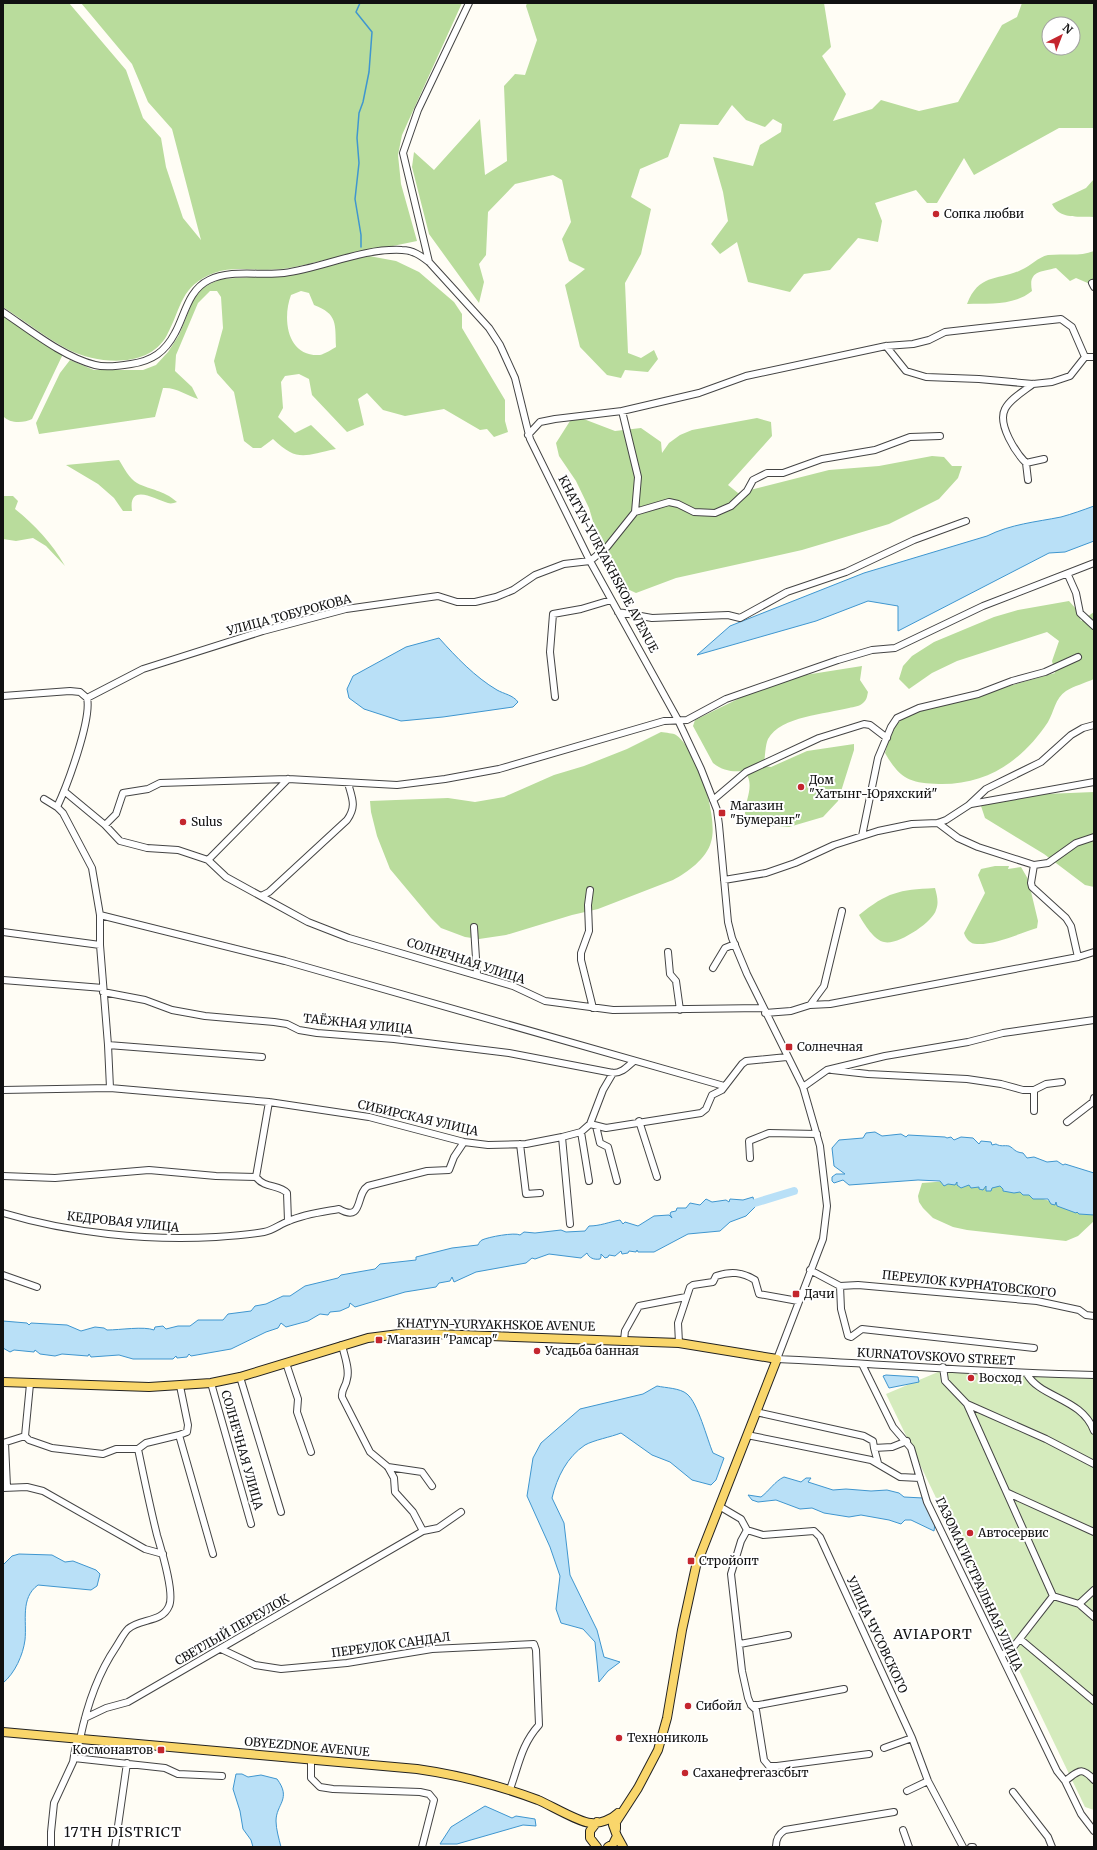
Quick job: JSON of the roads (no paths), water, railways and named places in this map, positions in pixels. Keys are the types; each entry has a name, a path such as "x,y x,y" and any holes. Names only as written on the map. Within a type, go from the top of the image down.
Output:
{"main road":[{"name":"KHATYN-YURYAKHSKOE AVENUE","path":"3,1382 142,1387 180,1386 211,1383 240,1376 368,1338 407,1333 679,1343 777,1359 697,1563 690,1588 664,1733 653,1762 616,1822 616,1840 609,1847"},
{"name":"OBYEZDNOE AVENUE","path":"3,1732 417,1768 456,1774 547,1803 590,1824 600,1822"},
{"name":"KHATYN-YURYAKHSKOE AVENUE","path":"600,1822 612,1819 624,1808"},
{"path":"581,1820 587,1827 592,1847"},
{"path":"598,1847 590,1838 590,1831 600,1822 611,1823 623,1847"}],"street":[{"path":"429,262 402,152 418,110 469,3"},
{"name":"KHATYN-YURYAKHSKOE AVENUE","path":"3,312 70,355 95,365 119,366 144,362 156,357 169,344 176,332 191,297 199,287 208,280 236,275 284,273 387,250 404,250 418,254 429,262 489,328 500,345 515,378 528,435 590,561 678,720 713,800 719,825 728,922 735,944 764,1011 803,1087 817,1134 827,1206 826,1219 822,1239 777,1359"},
{"path":"528,435 540,422 622,411 699,393 746,376 886,346 913,344 929,340 945,332 1061,319 1072,327 1085,357"},
{"path":"886,346 906,371 926,377 979,379 1033,384 1052,382 1070,376 1085,357"},
{"path":"1085,357 1094,357"},
{"path":"1028,480 1026,463 1012,447 1003,414 1006,407 1033,384"},
{"path":"590,561 607,547 635,512 638,476 622,411"},
{"path":"635,512 669,502 678,504 694,512 715,513 731,506 747,491 753,480 767,473 784,473 822,459 875,450 910,437 940,436"},
{"path":"1026,463 1044,459"},
{"path":"618,612 652,618 728,615 740,618 787,592 846,572 914,540 966,522"},
{"name":"УЛИЦА ТОБУРОКОВА","path":"87,698 143,669 263,631 346,609 438,596 457,602 475,602 496,597 513,590 535,575 564,564 590,561"},
{"path":"105,826 116,814 123,793 148,790 160,783 327,780 348,783 367,782 397,785 445,779 491,770 578,747 664,721 687,720 726,699 838,660 872,650 895,648 984,606 1094,564"},
{"path":"1068,575 1076,593 1080,613 1094,626"},
{"path":"555,697 550,652 553,614 581,609 611,600"},
{"path":"862,836 875,768 893,723 897,718 910,712 978,694 1012,681 1034,676 1078,657"},
{"path":"3,696 70,691 80,692 87,698 88,716 64,791 57,807"},
{"path":"713,800 746,772 819,738 864,724 870,725 887,738"},
{"path":"724,880 766,873 795,863 834,845 862,836 912,824 938,822 952,816 969,805 986,789 1041,762 1071,735 1083,728 1094,725"},
{"path":"64,791 120,841 147,848 174,849 208,860 288,780"},
{"path":"969,805 1094,782"},
{"path":"261,896 269,892 347,820 354,811 353,800 348,783"},
{"path":"44,799 57,807 79,841 92,868 100,915 100,945 110,1088"},
{"path":"938,822 958,838 978,847 1034,865 1048,863 1076,843 1094,837"},
{"name":"СОЛНЕЧНАЯ УЛИЦА","path":"208,860 226,877 279,907 308,922 349,938 477,974 513,986 545,1001 612,1010 790,1010 838,1003 1078,957 1094,952"},
{"path":"1034,865 1031,882 1032,887 1066,918 1071,926 1078,957"},
{"path":"590,890 588,906 589,931 581,952 581,960 593,1008"},
{"path":"269,892 279,907"},
{"path":"810,1006 824,986 842,911"},
{"path":"100,915 285,961 724,1086"},
{"path":"474,927 477,974"},
{"path":"3,932 100,945"},
{"path":"713,968 725,948 735,944"},
{"path":"668,952 670,974 676,981 680,1010"},
{"name":"ТАЁЖНАЯ УЛИЦА","path":"3,980 103,990 145,1000 172,1010 205,1016 274,1022 287,1024 298,1030 317,1033 394,1039 509,1053 613,1073"},
{"path":"803,1087 827,1070 866,1061 968,1042 1003,1033 1094,1020"},
{"path":"108,1045 262,1058"},
{"path":"589,1181 582,1132 593,1125 606,1128 640,1121 701,1113 706,1109 712,1095 722,1090 738,1068 746,1062 787,1057"},
{"path":"617,1181 608,1147 600,1143 593,1125 603,1090 613,1073 618,1073 626,1069 634,1061"},
{"path":"866,1061 868,1074"},
{"path":"827,1070 868,1074 967,1079 1001,1084 1023,1090 1034,1090 1046,1084 1062,1082"},
{"name":"СИБИРСКАЯ УЛИЦА","path":"3,1090 110,1088 269,1102 369,1117 464,1142 504,1146 562,1137 582,1132"},
{"path":"1034,1090 1034,1111"},
{"path":"1067,1122 1093,1102 1094,1098"},
{"path":"256,1177 269,1102"},
{"path":"640,1121 657,1177"},
{"path":"750,1158 750,1141 769,1133 817,1134"},
{"path":"562,1137 570,1224"},
{"name":"КЕДРОВАЯ УЛИЦА","path":"3,1213 51,1225 163,1239 239,1235 264,1232 276,1229 288,1221 339,1209 344,1212 351,1212 358,1209 362,1192 368,1186 426,1171 449,1170 454,1157 464,1142"},
{"path":"520,1144 526,1194 540,1193"},
{"path":"3,1176 55,1178 150,1170 216,1176 256,1177 261,1183 281,1189 287,1193 288,1221"},
{"path":"810,1270 840,1286 841,1309 848,1336 851,1337 862,1329 1034,1348"},
{"path":"679,1343 678,1323 686,1297 693,1285 713,1282 716,1276 727,1272 745,1274 755,1280 759,1294 798,1301"},
{"path":"3,1275 37,1287"},
{"name":"ПЕРЕУЛОК КУРНАТОВСКОГО","path":"840,1286 858,1285 1037,1301 1079,1310 1086,1315 1094,1316"},
{"path":"624,1340 625,1331 639,1306 686,1297"},
{"path":"342,1345 348,1375 342,1391 342,1397 370,1452 388,1467 394,1478 395,1492 413,1512 423,1531"},
{"name":"KURNATOVSKOVO STREET","path":"777,1359 943,1367 1027,1374 1094,1375"},
{"path":"286,1362 298,1398 297,1412 311,1452"},
{"name":"ГАЗОМАГИСТРАЛЬНАЯ УЛИЦА","path":"862,1364 893,1427 911,1448 928,1502 1001,1655 1057,1771 1065,1781 1081,1814 1094,1831"},
{"path":"943,1367 945,1381 967,1404 1053,1596 1079,1604 1094,1617"},
{"path":"1027,1374 1031,1381 1075,1406 1094,1431"},
{"name":"СОЛНЕЧНАЯ УЛИЦА","path":"240,1376 281,1512"},
{"name":"СОЛНЕЧНАЯ УЛИЦА","path":"211,1383 251,1524"},
{"path":"25,1436 30,1384"},
{"path":"25,1436 29,1440 52,1448 104,1454 116,1449 138,1449 146,1443 179,1436 187,1432 189,1427 180,1386"},
{"path":"967,1404 1046,1439 1094,1464"},
{"path":"756,1412 864,1436 872,1441 878,1463"},
{"path":"747,1435 871,1460 900,1477 920,1478"},
{"path":"25,1436 4,1443 5,1487 27,1487 43,1491 145,1549 164,1554"},
{"path":"179,1436 213,1554"},
{"path":"874,1448 892,1447 906,1441"},
{"path":"51,1847 50,1832 54,1803 74,1758 98,1678 128,1630 133,1626 153,1620 164,1613 170,1605 170,1592 164,1554 158,1537 138,1449"},
{"path":"388,1467 422,1472 432,1486"},
{"path":"1008,1493 1094,1532"},
{"path":"719,1506 741,1519 747,1530 740,1541 731,1574 742,1671 751,1705 756,1710 764,1760 769,1766 869,1754"},
{"name":"СВЕТЛЫЙ ПЕРЕУЛОК","path":"85,1718 106,1708 128,1702 387,1554 423,1531 438,1528 461,1512"},
{"name":"УЛИЦА ЧУСОВСКОГО","path":"747,1530 763,1535 814,1531 820,1537 912,1738 928,1781 963,1847"},
{"path":"1079,1604 1094,1590"},
{"path":"1001,1655 1011,1650 1053,1596"},
{"path":"740,1644 788,1635"},
{"path":"1020,1638 1094,1701"},
{"name":"ПЕРЕУЛОК САНДАЛ","path":"222,1649 255,1665 281,1669 347,1663 428,1649 534,1644 536,1650 539,1725 528,1737 524,1745 510,1790"},
{"path":"751,1705 759,1705 844,1689"},
{"path":"884,1748 912,1738"},
{"path":"74,1758 165,1768 178,1774 222,1776"},
{"path":"311,1759 311,1778 320,1787 334,1789 420,1792 429,1794 434,1800 422,1847"},
{"path":"115,1847 127,1763"},
{"path":"1065,1781 1078,1771 1082,1770 1094,1780"},
{"path":"907,1791 928,1781"},
{"path":"1014,1792 1048,1837 1052,1847"},
{"path":"774,1847 776,1840 785,1830 894,1812"},
{"path":"903,1830 909,1847"}],"water":[{"path":"1094,506 1094,541 1065,552 1049,553 898,631 898,606 868,601 816,621 697,655 730,626 864,573 987,536 1005,529 1061,517"},
{"path":"439,638 473,673 489,685 514,698 518,702 513,707 443,717 401,721 364,709 349,698 347,689 353,676 406,647"},
{"path":"875,1132 882,1136 901,1134 906,1137 908,1135 951,1137 954,1140 961,1137 973,1138 979,1144 981,1141 991,1142 992,1145 996,1144 1001,1146 1009,1146 1020,1153 1023,1153 1027,1158 1034,1157 1047,1162 1057,1161 1063,1165 1065,1164 1094,1173 1094,1215 1076,1213 1057,1206 1056,1202 1055,1205 1051,1204 1048,1199 1033,1199 1029,1195 1023,1195 1020,1192 1014,1193 1003,1191 1000,1186 992,1188 991,1191 986,1191 986,1186 983,1190 979,1189 979,1187 971,1188 969,1185 961,1188 957,1185 957,1182 955,1185 948,1184 944,1186 940,1181 918,1180 849,1185 843,1180 834,1183 832,1181 832,1177 836,1174 845,1174 834,1166 832,1148 839,1140 863,1138 866,1133"},
{"path":"753,1197 755,1207 746,1216 730,1222 720,1231 688,1234 654,1252 638,1252 637,1250 636,1252 629,1251 628,1253 622,1254 621,1251 615,1256 609,1255 605,1258 601,1254 600,1259 594,1259 587,1253 581,1258 549,1254 535,1259 532,1258 526,1263 476,1272 454,1282 452,1277 450,1281 439,1283 436,1287 405,1292 355,1307 350,1303 349,1307 340,1311 330,1312 328,1315 320,1314 308,1321 286,1327 281,1323 278,1328 266,1332 231,1349 191,1356 189,1354 187,1357 177,1358 176,1356 173,1359 133,1359 119,1355 91,1357 89,1354 88,1356 62,1354 55,1356 40,1354 35,1350 34,1352 14,1350 10,1352 3,1348 3,1321 27,1323 29,1325 31,1323 67,1325 81,1331 95,1327 104,1328 107,1330 138,1328 154,1330 155,1327 163,1326 166,1329 178,1326 190,1326 198,1320 223,1320 228,1314 251,1311 255,1306 266,1304 283,1296 290,1296 305,1286 338,1278 341,1275 375,1269 380,1264 416,1260 416,1257 452,1248 478,1245 481,1240 507,1234 520,1235 524,1232 535,1233 561,1230 566,1232 585,1231 589,1226 601,1225 620,1220 623,1224 625,1222 638,1226 654,1216 669,1215 672,1218 670,1214 671,1212 676,1211 677,1208 686,1208 690,1203 700,1205 706,1199 712,1202 726,1200 729,1202 730,1199 743,1200"},
{"path":"883,1376 918,1377 919,1382 889,1388"},
{"path":"657,1386 681,1390 687,1394 695,1405 713,1453 724,1458 716,1480 711,1485 692,1480 670,1462 652,1455 621,1433 589,1443 573,1455 560,1475 552,1498 564,1523 570,1575 597,1630 604,1657 620,1662 608,1671 599,1682 595,1642 583,1629 561,1623 556,1609 560,1576 550,1547 527,1496 533,1458 541,1443 580,1409 643,1394"},
{"path":"784,1477 801,1482 806,1478 811,1478 808,1482 833,1490 887,1490 899,1493 904,1497 923,1498 935,1523 934,1531 911,1520 905,1520 901,1524 889,1520 861,1515 849,1517 824,1513 812,1508 800,1509 776,1500 758,1502 752,1500 748,1495 761,1497"},
{"path":"19,1554 52,1555 65,1562 73,1561 96,1570 100,1574 97,1586 91,1590 38,1585 32,1590 27,1603 25,1640 22,1652 15,1669 3,1683 3,1565 12,1556"},
{"path":"236,1774 242,1774 248,1777 261,1775 277,1779 283,1792 276,1821 281,1847 253,1847 251,1840 243,1829 240,1811 233,1789"},
{"path":"485,1806 512,1818 516,1816 535,1819 536,1826 523,1825 457,1844 440,1844 451,1827"}],"waterway":[{"path":"360,3 356,12 372,32 369,72 363,102 359,113 357,138 359,163 355,199 361,235 361,247"},
{"path":"745,1206 794,1191"}],"place":[{"name":"Сопка любви","path":"936,214"},
{"name":"Дом \"Хатынг-Юряхский\"","path":"801,787"},
{"name":"Магазин \"Бумеранг\"","path":"722,813"},
{"name":"Sulus","path":"183,822"},
{"name":"Солнечная","path":"789,1047"},
{"name":"Дачи","path":"796,1294"},
{"name":"Магазин \"Рамсар\"","path":"379,1340"},
{"name":"Усадьба банная","path":"537,1351"},
{"name":"Восход","path":"971,1378"},
{"name":"Автосервис","path":"970,1533"},
{"name":"Стройопт","path":"691,1561"},
{"name":"Сибойл","path":"688,1706"},
{"name":"Технониколь","path":"619,1738"},
{"name":"Космонавтов","path":"161,1750"},
{"name":"Саханефтегазсбыт","path":"685,1773"}],"district":[{"name":"AVIAPORT","path":"933,1634"},
{"name":"17TH DISTRICT","path":"123,1832"}]}
